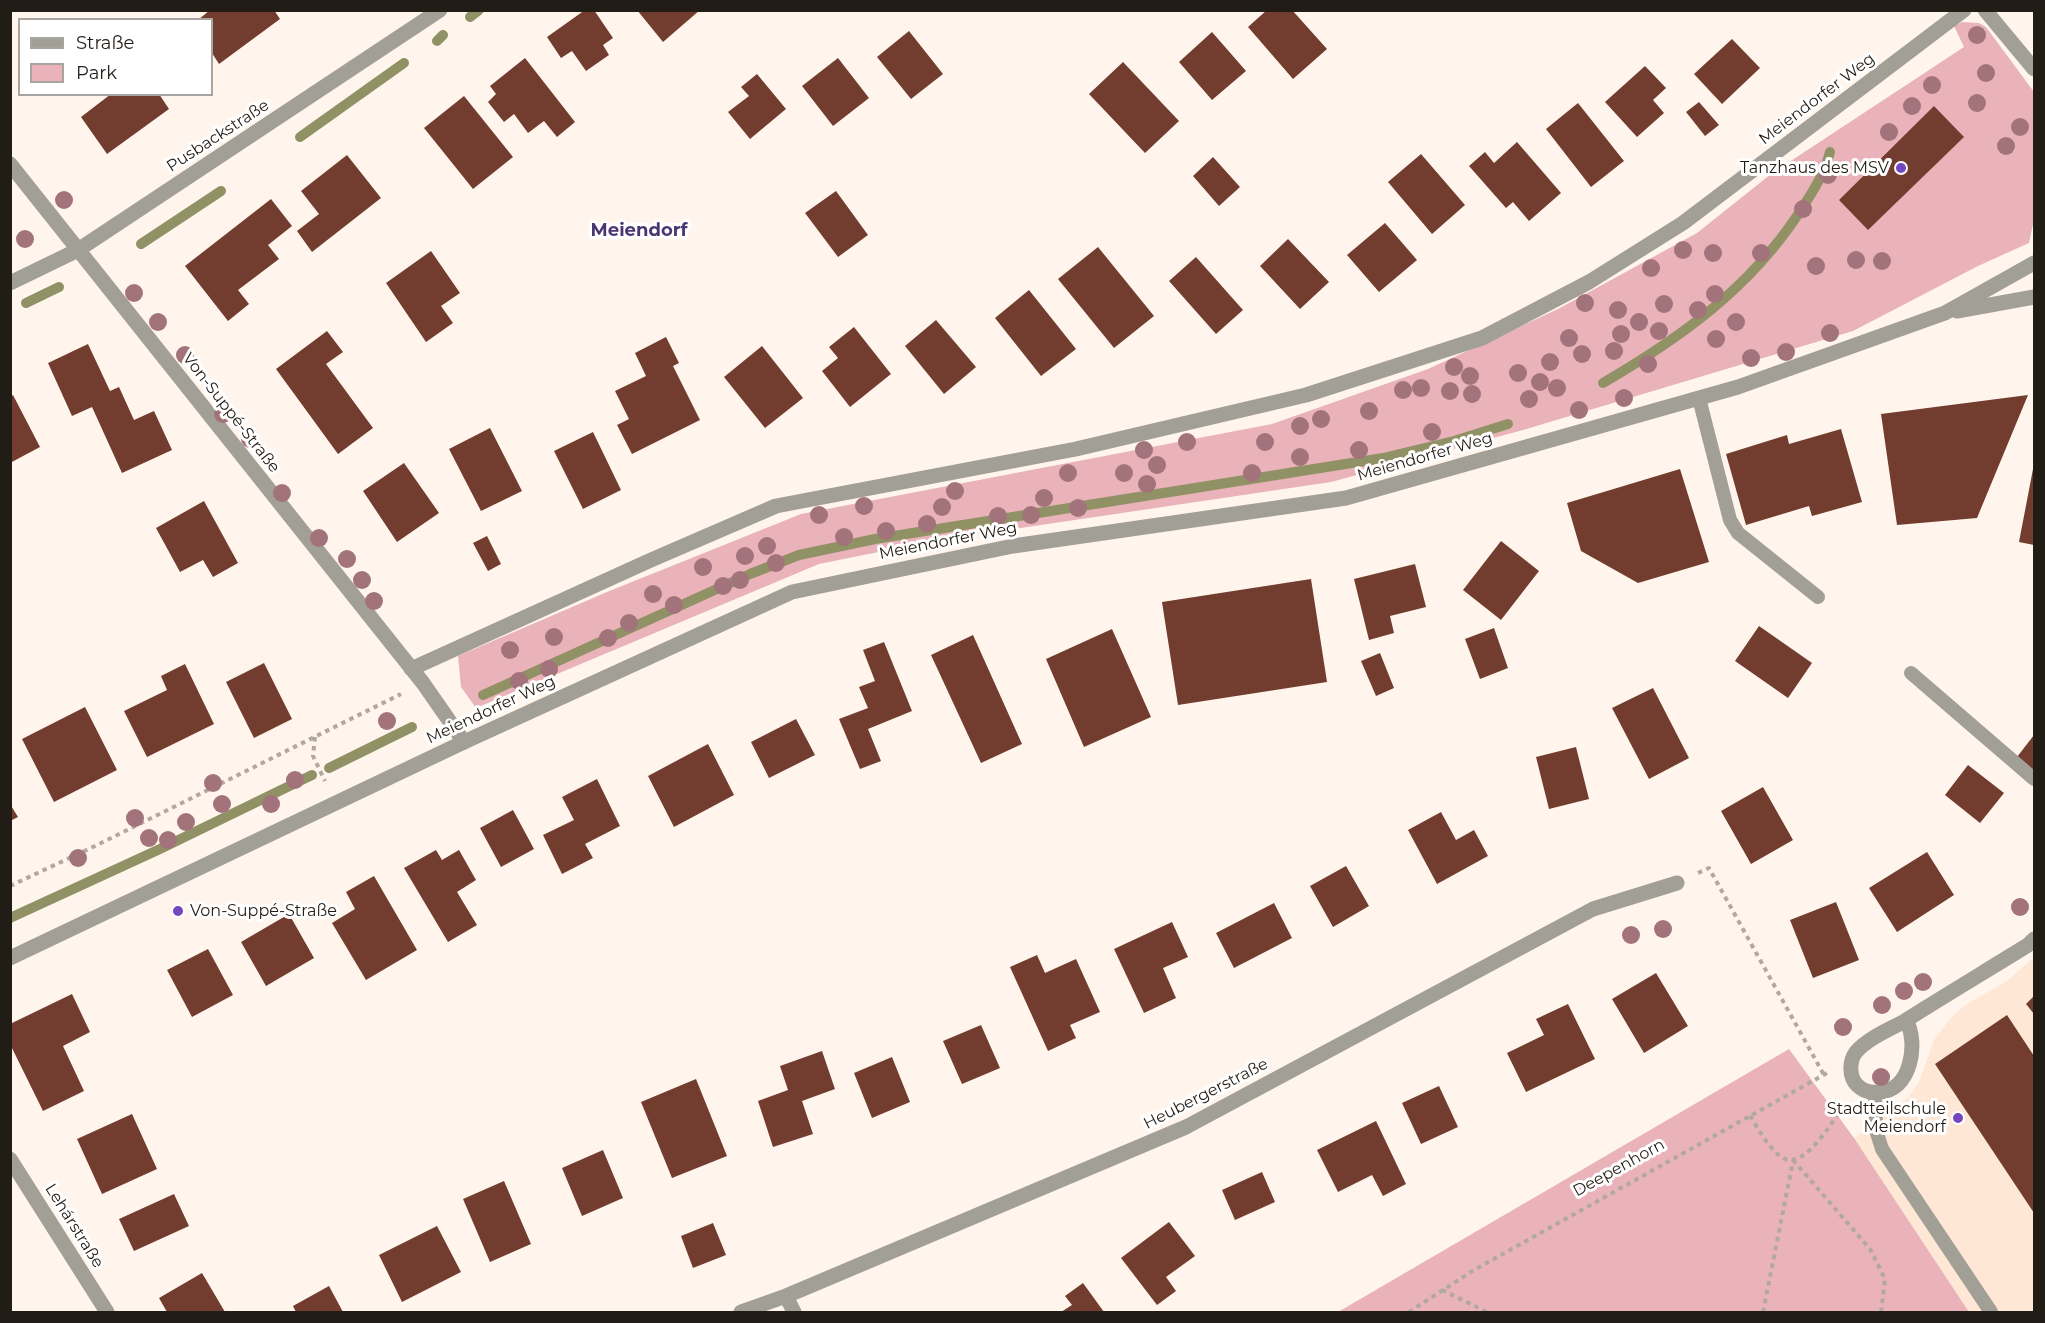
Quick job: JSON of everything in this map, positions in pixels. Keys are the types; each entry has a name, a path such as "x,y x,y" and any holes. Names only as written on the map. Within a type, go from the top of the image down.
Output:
{"street":[{"name":"Pusbackstraße","path":"10,283 78,250 440,10"},
{"name":"Meiendorfer Weg","path":"411,669 776,506 1076,449 1306,395 1482,338 1589,282 1683,223 1964,10"},
{"path":"1985,10 2034,69"},
{"name":"Von-Suppé-Straße","path":"10,164 423,682 464,742"},
{"path":"1945,313 2034,262"},
{"path":"1945,313 2034,297"},
{"name":"Meiendorfer Weg","path":"10,958 464,742 792,591 1013,546 1346,498 1738,387 1945,313"},
{"name":"Heubergerstraße","path":"741,1312 786,1296 1186,1127 1593,909 1677,884"},
{"path":"1906,1020 1912,1037 1908,1069 1902,1082 1894,1089 1875,1093 1857,1085 1851,1076 1851,1064 1856,1052 1866,1044 2028,945 2034,939"},
{"name":"Lehárstraße","path":"10,1159 107,1312"},
{"path":"786,1296 794,1312"}],"lane":[{"path":"1699,398 1730,520 1738,534 1818,597"},
{"path":"1911,673 2034,778"},
{"path":"1875,1093 1876,1130 1882,1149 1991,1312"}],"path":[{"path":"10,886 423,682"},
{"path":"315,736 313,756 335,804"},
{"path":"1677,884 1709,868 1824,1075"},
{"name":"Deepenhorn","path":"1408,1312 1474,1270 1824,1075 1851,1064"},
{"path":"1750,1116 1774,1151 1786,1160 1793,1160 1805,1156 1828,1128 1857,1085"},
{"path":"1763,1312 1793,1160"},
{"path":"1793,1160 1870,1249 1885,1280 1881,1312"},
{"path":"1442,1290 1487,1312"}],"shaded area":[{"name":"Stadtteilschule Meiendorf","path":"2034,957 2034,1312 1969,1312 1854,1138 1908,1098 1919,1082 1934,1040 1950,1019 1964,1006 2007,981"}],"green space":[{"path":"1962,22 1979,23 1986,27 2034,92 2034,220 2029,243 1978,266 1853,331 1523,430 1331,482 933,541 819,564 476,708 461,687 458,656 607,592 801,514 1272,424 1428,369 1558,309 1697,233 1771,174 1964,47 1954,26"},
{"path":"1789,1049 1854,1138 1969,1312 1338,1312"}],"building":[{"path":"210,10 274,10 280,19 219,64 213,55 213,18 200,18"},
{"path":"585,10 594,10 613,38 603,45 609,55 586,71 572,51 561,58 547,37"},
{"path":"637,10 700,10 663,42"},
{"path":"1267,10 1292,10 1327,49 1293,79 1248,27"},
{"path":"909,31 943,74 911,99 877,57"},
{"path":"1212,32 1246,71 1212,100 1179,62"},
{"path":"1732,39 1760,68 1722,104 1694,74"},
{"path":"525,58 575,122 557,137 544,121 528,133 514,114 504,122 488,102 496,94 490,86"},
{"path":"838,58 869,98 833,126 802,86"},
{"path":"1123,62 1179,121 1145,153 1089,94"},
{"path":"1645,66 1666,88 1653,100 1664,113 1637,137 1605,102"},
{"path":"757,74 786,109 750,139 728,112 749,96 741,87"},
{"path":"108,96 160,96 169,109 107,154 81,117"},
{"path":"464,96 513,157 473,189 424,128"},
{"path":"1699,102 1719,125 1705,136 1686,112"},
{"path":"1578,103 1624,161 1591,187 1546,129"},
{"name":"Tanzhaus des MSV","path":"1934,106 1964,137 1868,230 1839,200"},
{"path":"1517,142 1561,193 1529,221 1513,202 1506,208 1469,166 1485,152 1494,163"},
{"path":"1421,154 1465,205 1432,234 1388,182"},
{"path":"347,155 381,198 312,252 297,231 319,214 301,191"},
{"path":"1213,157 1240,187 1219,206 1193,176"},
{"path":"836,191 868,235 838,257 805,213"},
{"path":"271,199 292,226 268,245 279,259 238,290 249,304 228,321 185,266"},
{"path":"1385,223 1417,260 1379,292 1347,255"},
{"path":"1288,239 1329,282 1300,309 1260,266"},
{"path":"1098,247 1154,316 1114,348 1058,279"},
{"path":"431,251 460,293 441,306 453,323 426,342 386,283"},
{"path":"1196,257 1243,310 1216,334 1169,281"},
{"path":"1029,290 1076,349 1041,376 995,318"},
{"path":"936,320 976,367 944,394 905,346"},
{"path":"854,327 891,374 850,407 822,371 838,358 829,347"},
{"path":"327,331 343,352 326,364 373,428 338,454 276,369"},
{"path":"666,337 679,363 673,366 700,420 632,454 617,425 629,419 615,391 646,376 635,353"},
{"path":"88,344 110,391 119,387 134,420 154,411 172,450 122,473 92,407 72,416 48,363"},
{"path":"762,346 803,398 765,428 724,377"},
{"path":"13,395 40,447 10,463 10,397"},
{"path":"2028,395 1977,518 1897,525 1881,414"},
{"path":"490,428 522,491 481,511 449,449"},
{"path":"1841,429 1862,502 1812,516 1809,506 1746,525 1726,454 1787,435 1789,444"},
{"path":"593,432 621,490 583,509 554,451"},
{"path":"404,463 439,513 397,542 363,491"},
{"path":"1680,469 1709,562 1638,583 1581,551 1567,503"},
{"path":"2034,469 2034,545 2019,542"},
{"path":"204,501 238,563 213,577 203,560 180,572 156,528"},
{"path":"487,536 501,564 488,571 473,543"},
{"path":"1501,541 1539,571 1501,620 1463,590"},
{"path":"1415,564 1426,607 1390,616 1394,633 1369,640 1354,579"},
{"path":"1311,579 1327,682 1178,705 1162,602"},
{"path":"1759,626 1812,663 1788,698 1735,661"},
{"path":"1494,628 1508,668 1480,679 1465,639"},
{"path":"1112,629 1151,717 1084,747 1046,659"},
{"path":"973,635 1022,744 981,763 931,655"},
{"path":"884,642 912,711 868,729 881,761 860,769 839,719 868,708 859,687 875,681 863,650"},
{"path":"1380,653 1394,688 1376,696 1361,661"},
{"path":"264,663 292,719 254,738 226,682"},
{"path":"185,664 214,724 147,757 124,711 167,690 161,676"},
{"path":"1653,688 1689,758 1649,779 1612,708"},
{"path":"85,707 117,770 54,802 22,739"},
{"path":"796,719 815,755 769,778 751,742"},
{"path":"2034,735 2034,771 2017,757"},
{"path":"708,744 734,795 674,827 648,776"},
{"path":"1576,747 1589,799 1549,809 1536,757"},
{"path":"1968,765 2004,793 1980,823 1945,795"},
{"path":"597,779 620,826 585,844 593,858 562,874 543,835 574,820 562,797"},
{"path":"1763,787 1793,840 1751,864 1721,811"},
{"path":"10,804 18,817 10,821"},
{"path":"513,810 534,849 501,867 480,828"},
{"path":"1441,812 1456,840 1474,830 1488,856 1437,884 1408,830"},
{"path":"436,850 442,860 459,850 476,880 457,892 477,925 448,942 404,868"},
{"path":"1927,852 1954,895 1897,932 1869,888"},
{"path":"1346,866 1369,906 1333,927 1310,886"},
{"path":"374,876 417,950 366,980 332,923 355,909 346,892"},
{"path":"1836,902 1859,960 1813,978 1790,920"},
{"path":"1274,903 1292,938 1234,968 1216,933"},
{"path":"289,914 314,958 266,986 241,942"},
{"path":"1172,922 1188,957 1163,968 1176,998 1144,1013 1114,949"},
{"path":"208,949 233,995 192,1017 167,970"},
{"path":"1037,955 1045,973 1076,959 1100,1012 1070,1025 1076,1038 1048,1051 1010,967"},
{"path":"1656,973 1688,1026 1644,1053 1612,999"},
{"path":"72,994 90,1032 63,1046 84,1091 43,1111 10,1044 10,1024"},
{"path":"2034,996 2034,1014 2026,1004"},
{"path":"1568,1004 1595,1059 1526,1092 1507,1053 1544,1035 1536,1019"},
{"path":"2007,1015 2034,1056 2034,1213 1935,1064"},
{"path":"981,1025 1000,1068 962,1084 943,1041"},
{"path":"822,1051 835,1089 802,1101 813,1134 773,1147 758,1101 788,1090 780,1066"},
{"path":"892,1057 910,1102 872,1118 854,1073"},
{"path":"696,1079 727,1156 672,1178 641,1102"},
{"path":"1439,1086 1458,1127 1421,1144 1402,1103"},
{"path":"132,1114 157,1169 102,1194 77,1139"},
{"path":"1376,1121 1406,1184 1383,1196 1372,1175 1338,1192 1317,1150"},
{"path":"603,1150 623,1198 582,1216 562,1168"},
{"path":"1262,1172 1275,1202 1235,1220 1222,1190"},
{"path":"504,1181 531,1244 490,1262 463,1199"},
{"path":"174,1194 189,1226 134,1251 119,1219"},
{"path":"1169,1222 1195,1256 1166,1277 1176,1291 1157,1305 1121,1258"},
{"path":"713,1223 726,1255 693,1268 681,1236"},
{"path":"437,1226 461,1272 402,1302 379,1255"},
{"path":"202,1273 225,1312 167,1312 159,1298"},
{"path":"1083,1283 1104,1312 1061,1312 1072,1305 1065,1296"},
{"path":"329,1286 343,1312 296,1312 293,1306"}],"waterway":[{"path":"470,17 479,10"},
{"path":"437,41 443,35"},
{"path":"300,137 404,63"},
{"path":"1603,383 1659,348 1711,310 1758,265 1799,213 1821,176 1830,152"},
{"path":"141,244 221,191"},
{"path":"26,303 59,287"},
{"path":"483,695 750,574 799,555 875,539 1383,458 1454,441 1508,424"},
{"path":"329,768 412,727"},
{"path":"10,918 160,849 312,775"}],"place":[{"name":"Tanzhaus des MSV","path":"1901,168"},
{"name":"Von-Suppé-Straße","path":"178,911"},
{"name":"Stadtteilschule Meiendorf","path":"1958,1118"}],"district":[{"name":"Meiendorf","path":"639,231"}]}
